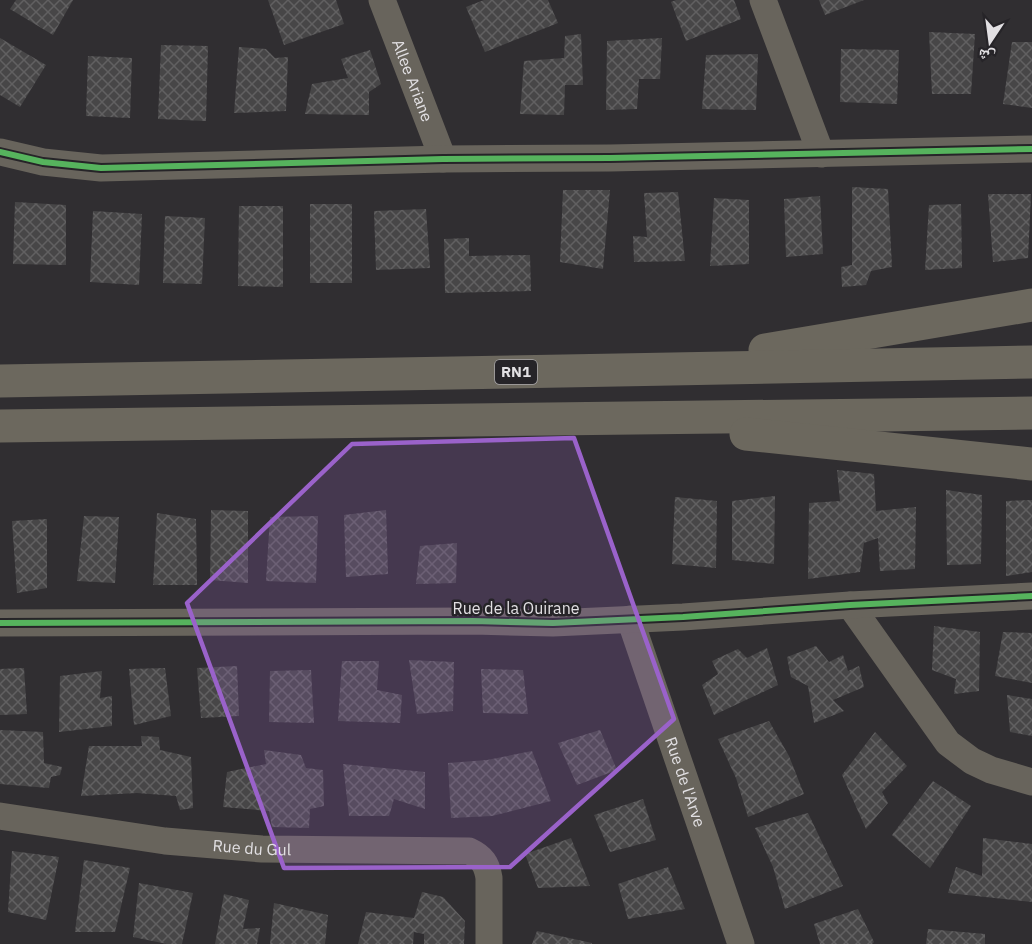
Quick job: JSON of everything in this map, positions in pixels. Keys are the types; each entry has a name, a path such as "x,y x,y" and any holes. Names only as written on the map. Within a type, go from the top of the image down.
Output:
{"highway":[{"path":"664,368 1032,304"},
{"name":"RN1","path":"0,381 278,378 664,368 1032,362"},
{"path":"0,426 1032,413"},
{"path":"580,417 1032,464"}],"street":[{"name":"Allee Ariane","path":"382,0 442,159"},
{"path":"763,0 821,154"},
{"path":"0,152 43,162 101,168 442,159 1032,149"},
{"name":"Rue de la Ouirane","path":"0,623 462,621 553,623 1032,596"},
{"path":"850,605 948,742 972,761 992,770 1032,782"},
{"name":"Rue de l'Arve","path":"630,619 741,944"},
{"name":"Rue du Gul","path":"0,816 165,841 262,849 469,851 483,860 489,878 489,944"}],"highlighted area":[{"path":"574,438 674,719 510,867 284,868 187,603 352,444"}],"building":[{"path":"16,0 73,0 53,35 10,9"},
{"path":"268,0 336,0 344,24 284,45"},
{"path":"484,0 548,0 558,23 485,52 466,7"},
{"path":"676,0 734,0 741,19 686,41 671,2"},
{"path":"819,0 864,0 825,15"},
{"path":"929,32 975,34 971,94 932,94"},
{"path":"581,34 583,85 565,85 564,115 520,114 524,61 564,58 565,36"},
{"path":"0,38 46,65 20,107 0,95"},
{"path":"662,38 660,79 639,79 637,109 606,110 607,41"},
{"path":"1012,42 1032,42 1032,108 1003,104"},
{"path":"161,45 208,46 206,121 158,119"},
{"path":"239,47 266,49 275,58 288,57 286,111 234,113"},
{"path":"841,49 899,50 897,104 840,102"},
{"path":"370,50 381,84 369,92 369,115 305,114 312,84 348,78 341,59"},
{"path":"758,54 756,110 702,109 706,55"},
{"path":"88,56 132,58 130,118 86,116"},
{"path":"852,187 888,189 892,267 871,271 866,285 842,287 841,267 852,265"},
{"path":"563,190 610,190 603,269 560,262"},
{"path":"678,192 685,261 634,262 633,236 647,237 644,193"},
{"path":"988,194 1031,194 1028,258 993,262"},
{"path":"820,196 823,254 786,257 784,199"},
{"path":"714,198 749,200 749,264 710,266"},
{"path":"15,202 66,205 66,265 13,264"},
{"path":"310,204 352,204 352,283 310,283"},
{"path":"961,204 962,268 925,270 929,205"},
{"path":"239,206 283,206 283,287 238,286"},
{"path":"426,209 430,268 376,270 374,211"},
{"path":"93,211 142,214 139,285 90,282"},
{"path":"165,216 205,218 202,284 163,283"},
{"path":"469,238 469,256 530,255 531,291 445,293 444,239"},
{"path":"837,470 874,474 876,511 916,507 915,569 880,571 878,538 864,543 860,572 808,579 809,503 840,501"},
{"path":"946,490 982,495 981,564 947,565"},
{"path":"775,496 774,564 732,560 732,501"},
{"path":"675,497 717,501 716,568 672,564"},
{"path":"1032,500 1032,572 1006,576 1006,501"},
{"path":"211,510 248,511 248,583 210,580"},
{"path":"386,510 388,574 346,577 344,515"},
{"path":"157,513 196,519 197,585 153,585"},
{"path":"84,516 119,517 115,583 77,581"},
{"path":"318,516 316,583 266,581 270,517"},
{"path":"47,519 47,588 17,593 12,521"},
{"path":"457,543 456,583 416,584 420,546"},
{"path":"934,626 980,632 979,691 954,694 956,679 932,670"},
{"path":"1003,632 1032,633 1032,683 995,676"},
{"path":"816,646 829,662 843,655 848,671 859,666 864,687 833,700 844,711 814,723 808,686 791,677 787,657"},
{"path":"767,648 778,685 714,715 702,685 718,674 712,661 738,649 747,658"},
{"path":"409,660 454,662 453,711 417,714"},
{"path":"342,661 379,661 377,690 402,695 400,723 338,721"},
{"path":"237,666 239,716 201,718 197,668"},
{"path":"24,668 27,714 0,715 0,669"},
{"path":"165,668 171,716 134,725 129,669"},
{"path":"481,669 523,670 528,714 483,713"},
{"path":"311,670 314,723 269,722 270,671"},
{"path":"102,671 100,698 112,696 112,726 59,732 60,676"},
{"path":"1007,695 1032,699 1032,736 1010,732"},
{"path":"769,721 789,756 804,794 748,817 736,778 718,739"},
{"path":"0,730 43,732 44,763 62,767 60,775 51,777 49,788 0,784"},
{"path":"600,730 617,770 577,785 558,743"},
{"path":"875,732 907,766 882,792 888,803 866,829 842,775"},
{"path":"141,736 159,737 160,750 191,757 193,808 180,810 176,796 137,793 81,796 89,746 142,746"},
{"path":"264,750 301,755 306,768 323,770 324,806 310,809 309,828 272,827 269,811 223,807 227,772 266,764"},
{"path":"532,751 551,801 492,816 451,818 448,763 487,760"},
{"path":"343,764 425,772 425,809 394,799 389,816 349,816"},
{"path":"933,781 971,806 930,868 892,835"},
{"path":"643,799 656,840 610,852 594,815"},
{"path":"808,813 843,886 785,909 773,867 755,828"},
{"path":"571,838 590,886 538,888 525,854"},
{"path":"983,838 1032,844 1032,902 948,893 956,867 982,876"},
{"path":"12,851 59,857 46,920 8,912"},
{"path":"84,860 130,868 115,932 75,932"},
{"path":"668,867 685,909 628,919 618,884"},
{"path":"139,883 193,893 182,944 167,944 133,937"},
{"path":"422,892 443,897 465,921 464,944 424,944 424,934 414,932 413,944 358,944 366,912 414,918"},
{"path":"224,894 249,900 243,929 260,928 257,944 215,944"},
{"path":"274,903 328,915 325,944 270,944"},
{"path":"858,909 874,942 872,944 820,944 814,924"},
{"path":"928,929 985,934 985,944 926,944"},
{"path":"537,931 592,943 592,944 532,944"}],"cycle path":[{"path":"0,152 43,162 101,168 443,159 610,158 1032,149"},
{"path":"0,623 473,621 553,623 1032,596"}]}
